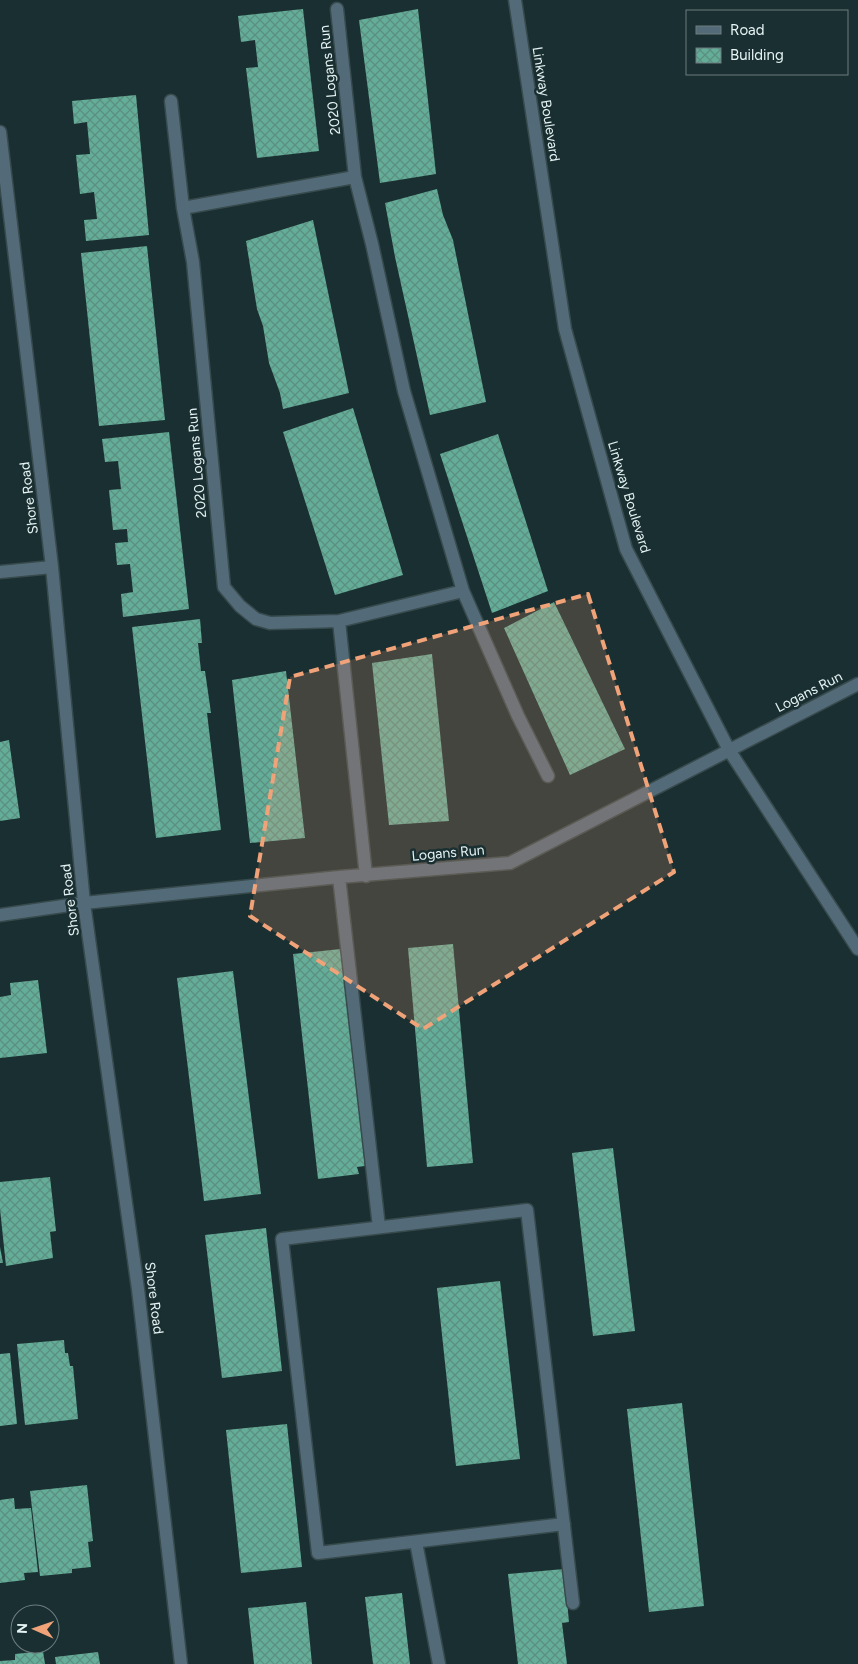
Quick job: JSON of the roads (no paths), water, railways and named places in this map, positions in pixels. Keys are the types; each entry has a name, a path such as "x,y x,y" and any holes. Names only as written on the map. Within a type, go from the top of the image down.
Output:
{"street":[{"name":"Linkway Boulevard","path":"515,0 565,329 626,549 729,750 858,949"},
{"name":"2020 Logans Run","path":"337,9 355,177 372,244 404,391 462,591 518,716 548,776"},
{"name":"2020 Logans Run","path":"171,100 183,208 193,262 224,587 240,606 256,619 270,623 339,622 462,591"},
{"name":"Shore Road","path":"0,132 2,174 52,567 84,903 138,1290 181,1664"},
{"path":"183,208 355,177"},
{"path":"0,572 52,567"},
{"path":"339,622 366,876"},
{"name":"Logans Run","path":"0,915 84,903 339,877 510,863 858,684"},
{"path":"339,877 379,1227"},
{"path":"564,1524 318,1553 282,1239 527,1210 564,1524 573,1603"},
{"path":"416,1542 439,1664"}]}
